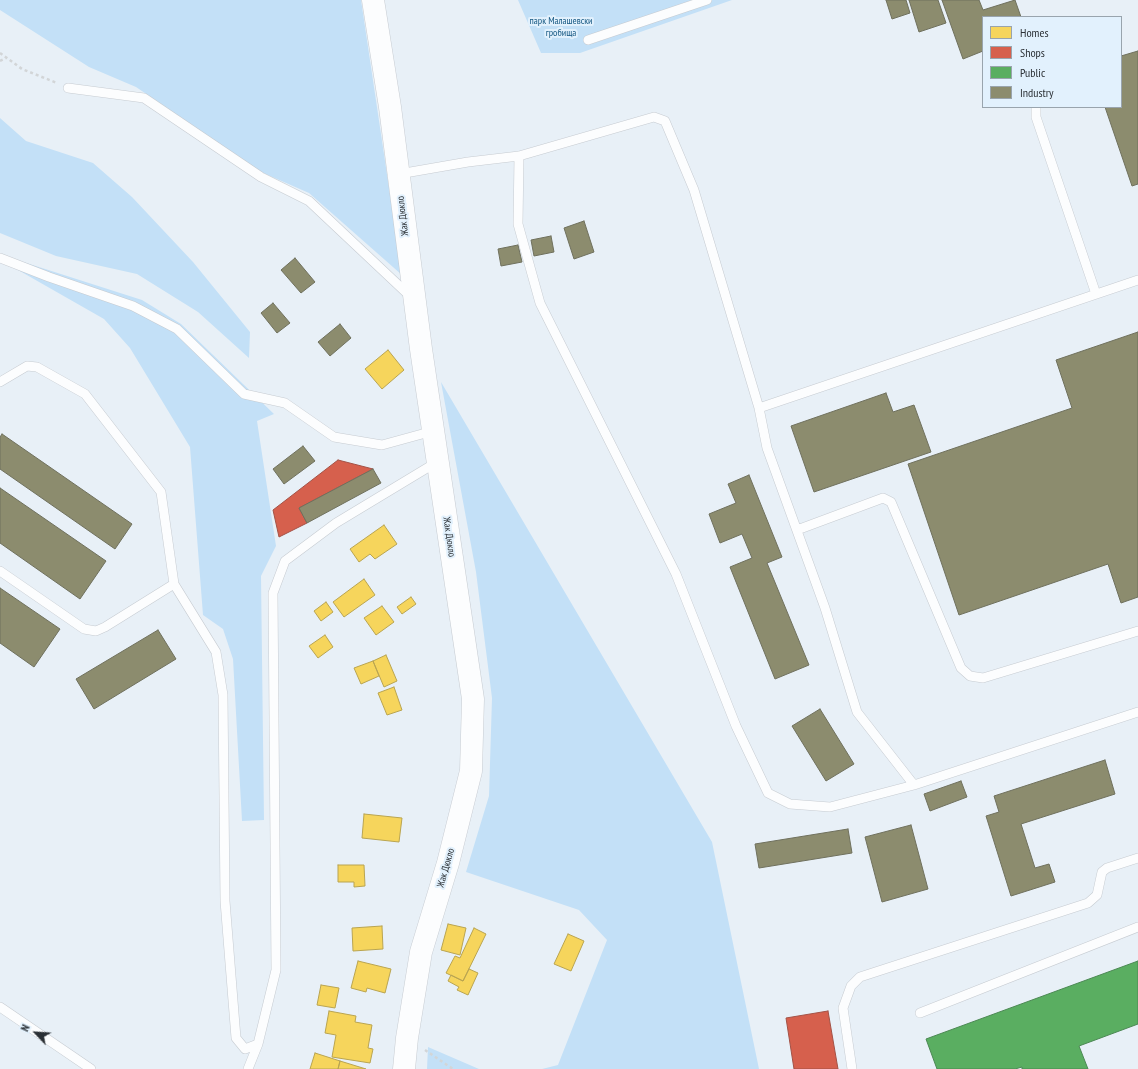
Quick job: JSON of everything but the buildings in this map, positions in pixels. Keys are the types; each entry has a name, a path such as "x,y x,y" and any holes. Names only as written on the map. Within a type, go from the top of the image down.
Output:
{"street":[{"name":"Жак Дюкло","path":"373,0 433,431 473,699 471,771 448,863 421,952 407,1038 404,1069"}],"lane":[{"path":"588,40 707,0"},
{"path":"68,88 144,98 262,177 309,201 415,300"},
{"path":"1036,108 1036,117 1096,294"},
{"path":"398,174 468,162 519,156 654,117 665,121 694,190 759,408 767,448 825,608 857,712 914,785"},
{"path":"519,156 518,224 540,303 676,574 736,726 768,793 790,804 830,807 914,785 1138,712"},
{"path":"0,258 49,277 133,306 177,329 244,394 285,403 334,437 382,445 433,431"},
{"path":"759,408 1138,280"},
{"path":"0,382 27,366 37,367 85,394 161,492 174,584 216,652 223,695 225,901 236,1038 245,1049 258,1044"},
{"path":"248,1069 258,1044 276,970 273,593 285,561 336,523 438,462"},
{"path":"797,530 883,498 891,502 961,668 970,676 982,678 1138,631"},
{"path":"0,571 84,629 96,631 105,627 174,584"},
{"path":"852,1069 843,1008 850,986 860,977 1088,903 1097,895 1102,872 1107,868 1138,858"},
{"path":"920,1013 1138,927"},
{"path":"0,1007 91,1069"}],"path":[{"path":"0,53 22,69 68,88"},
{"path":"0,61 6,58"},
{"path":"407,1038 453,1069"}],"green space":[{"path":"0,0 361,0 402,275 309,193 261,172 136,87 89,67 0,10"},
{"name":"парк Малашевски гробища","path":"518,0 732,0 580,53 541,53"},
{"path":"0,118 26,141 93,163 132,197 193,262 250,332 249,358 198,312 137,274 56,256 0,233"},
{"path":"17,260 142,300 181,324 274,414 257,421 276,546 261,576 264,820 242,821 233,659 223,629 203,615 190,447 130,348 104,319 11,266"},
{"path":"441,382 712,842 759,1069 542,1069 558,1065 607,940 579,910 466,872 489,796 492,698 476,572"},
{"path":"428,1047 479,1069 427,1069"}]}
